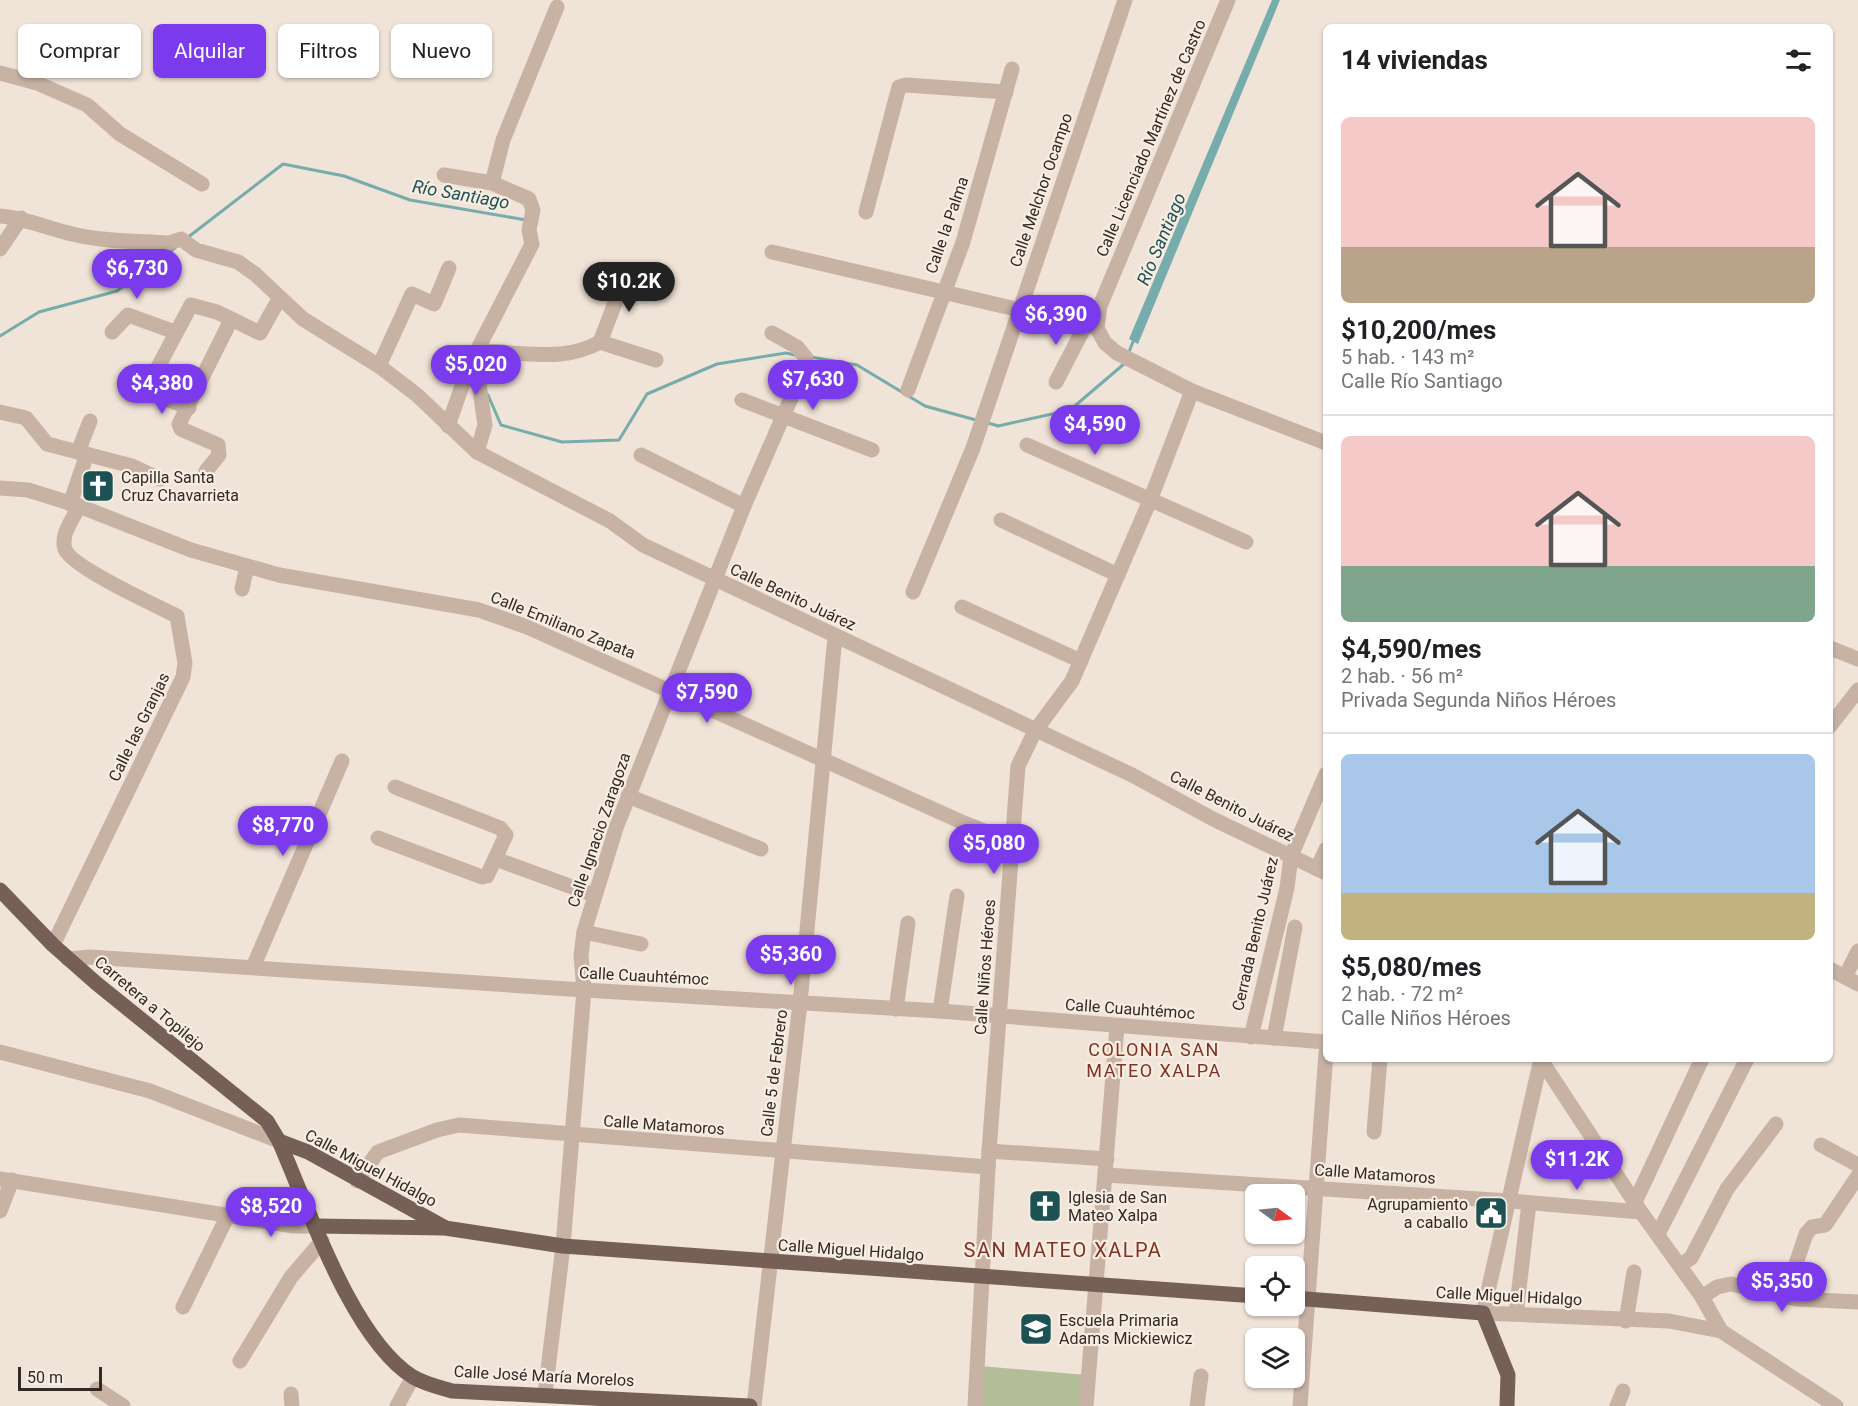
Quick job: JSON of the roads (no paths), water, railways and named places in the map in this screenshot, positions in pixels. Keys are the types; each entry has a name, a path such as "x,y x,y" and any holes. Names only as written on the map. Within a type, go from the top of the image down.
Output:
{"main road":[{"name":"Carretera a Topilejo","path":"0,890 68,959 176,1050 267,1121 279,1141 316,1226"},
{"name":"Calle Miguel Hidalgo","path":"279,1141 308,1152 357,1181 445,1227"},
{"name":"Calle Miguel Hidalgo","path":"316,1226 445,1227 563,1246 1245,1295"},
{"name":"Calle José María Morelos","path":"316,1226 341,1284 364,1323 397,1364 413,1377 432,1386 452,1391 752,1406"},
{"name":"Calle Miguel Hidalgo","path":"1305,1299 1483,1313"},
{"path":"1483,1313 1508,1375 1507,1406"}],"street":[{"name":"Calle Melchor Ocampo","path":"913,592 966,469 1125,0"},
{"name":"Calle Licenciado Martínez de Castro","path":"1056,382 1091,327 1228,0"},
{"path":"492,183 503,140 557,7"},
{"name":"Calle la Palma","path":"908,390 943,290 963,242 1012,69"},
{"path":"0,73 37,83 87,105 120,134 202,184"},
{"path":"866,212 899,87 906,85 1006,92"},
{"path":"444,175 492,183 523,194 529,199 533,210 529,230 532,244 448,426"},
{"name":"Calle Benito Juárez","path":"0,216 21,218 54,230 94,238 189,245 238,262 255,274 279,299 303,319 379,366 437,412 448,426 477,452 610,521 643,545 1132,775 1215,820 1322,871"},
{"path":"0,249 21,218"},
{"path":"772,252 943,290 1091,327 1117,353 1135,363 1192,391 1323,442"},
{"path":"379,366 412,294 434,304 449,268"},
{"path":"482,353 542,355 581,353 600,342 627,272"},
{"path":"189,408 150,392 149,384 191,305 217,312 231,321 260,333 279,299"},
{"path":"112,332 128,315 175,332"},
{"path":"206,471 220,451 213,441 181,429 182,417 189,408 231,321"},
{"name":"Calle Ignacio Zaragoza","path":"545,1394 563,1246 584,990 581,955 584,932 594,895 628,796 744,506 805,366 801,351 772,333"},
{"path":"600,342 656,360"},
{"path":"477,452 485,425 482,353"},
{"name":"Calle Niños Héroes","path":"975,1406 989,1151 1018,766 1035,730 1072,681 1151,498 1192,391"},
{"path":"742,400 783,418 872,450"},
{"path":"0,412 26,418 47,444 132,466 160,479"},
{"path":"75,505 82,453 90,421"},
{"path":"1027,445 1246,542"},
{"path":"640,455 744,506"},
{"name":"Calle Emiliano Zapata","path":"0,488 28,490 75,505 191,550 279,575 480,610 527,627 1012,842"},
{"name":"Calle las Granjas","path":"53,945 185,669 177,616 119,587 69,557 64,548 64,535 75,505"},
{"path":"1001,520 1118,575"},
{"path":"243,589 248,566"},
{"path":"962,607 1081,661"},
{"name":"Calle 5 de Febrero","path":"752,1406 771,1262 800,1003 835,637"},
{"path":"1833,649 1858,659"},
{"path":"1833,722 1858,690"},
{"path":"253,967 342,761"},
{"name":"Cerrada Benito Juárez","path":"1251,1037 1287,888 1291,856 1323,781"},
{"path":"378,838 482,877 487,876 506,835 504,830 395,787"},
{"path":"628,796 760,849"},
{"path":"496,859 594,895"},
{"path":"940,1011 957,896"},
{"path":"896,1009 908,923"},
{"path":"1274,1038 1295,927"},
{"path":"584,932 641,944"},
{"path":"1833,970 1852,980 1858,951"},
{"name":"Calle Cuauhtémoc","path":"68,959 90,957 940,1011 1323,1042"},
{"path":"1086,1406 1117,1026"},
{"path":"0,1052 150,1091 279,1141"},
{"path":"1305,1278 1318,1188 1325,1062"},
{"path":"1374,1131 1380,1062"},
{"path":"1483,1313 1510,1201 1535,1062"},
{"path":"1538,1062 1702,1297 1721,1331 1836,1406"},
{"path":"1638,1207 1701,1062"},
{"path":"1658,1233 1745,1062"},
{"path":"1680,1265 1691,1258 1727,1189 1776,1124"},
{"name":"Calle Matamoros","path":"357,1181 378,1152 447,1127 988,1167"},
{"path":"1821,1145 1858,1165"},
{"name":"Calle Matamoros","path":"989,1151 1106,1167 1318,1188 1529,1203 1638,1207"},
{"path":"1785,1297 1806,1234 1812,1227 1825,1225 1858,1176"},
{"path":"0,1211 6,1180 294,1226 316,1226"},
{"path":"1516,1314 1529,1203"},
{"path":"183,1307 228,1215"},
{"path":"240,1361 291,1277 322,1241"},
{"path":"1626,1321 1634,1272"},
{"path":"1702,1297 1717,1287 1731,1284 1785,1297 1858,1302"},
{"name":"Calle Miguel Hidalgo","path":"1483,1313 1626,1321 1669,1321 1721,1331"},
{"path":"1300,1406 1302,1316"},
{"path":"1197,1406 1201,1376"},
{"path":"397,1406 413,1377"},
{"path":"97,1389 123,1406"},
{"path":"1617,1406 1623,1391"}],"water":[{"path":"1272,0 1280,0 1138,344 1129,339"}],"waterway":[{"name":"Río Santiago","path":"187,238 283,164 344,176 410,200 526,220"},
{"name":"Río Santiago","path":"0,336 39,312 117,291 175,248"},
{"name":"Río Santiago","path":"1129,352 1134,339"},
{"name":"Río Santiago","path":"488,395 501,425 562,442 619,440 647,394 717,364 786,353 795,355"},
{"name":"Río Santiago","path":"811,357 857,365 925,406 976,420"},
{"name":"Río Santiago","path":"985,422 998,426 1070,410 1124,364"}],"place":[{"name":"Capilla Santa Cruz Chavarrieta","path":"98,486"},
{"name":"Iglesia de San Mateo Xalpa","path":"1045,1206"},
{"name":"Agrupamiento a caballo","path":"1491,1213"},
{"name":"Escuela Primaria Adams Mickiewicz","path":"1036,1329"}],"district":[{"name":"COLONIA SAN MATEO XALPA","path":"1154,1059"},
{"name":"SAN MATEO XALPA","path":"1063,1250"}]}
